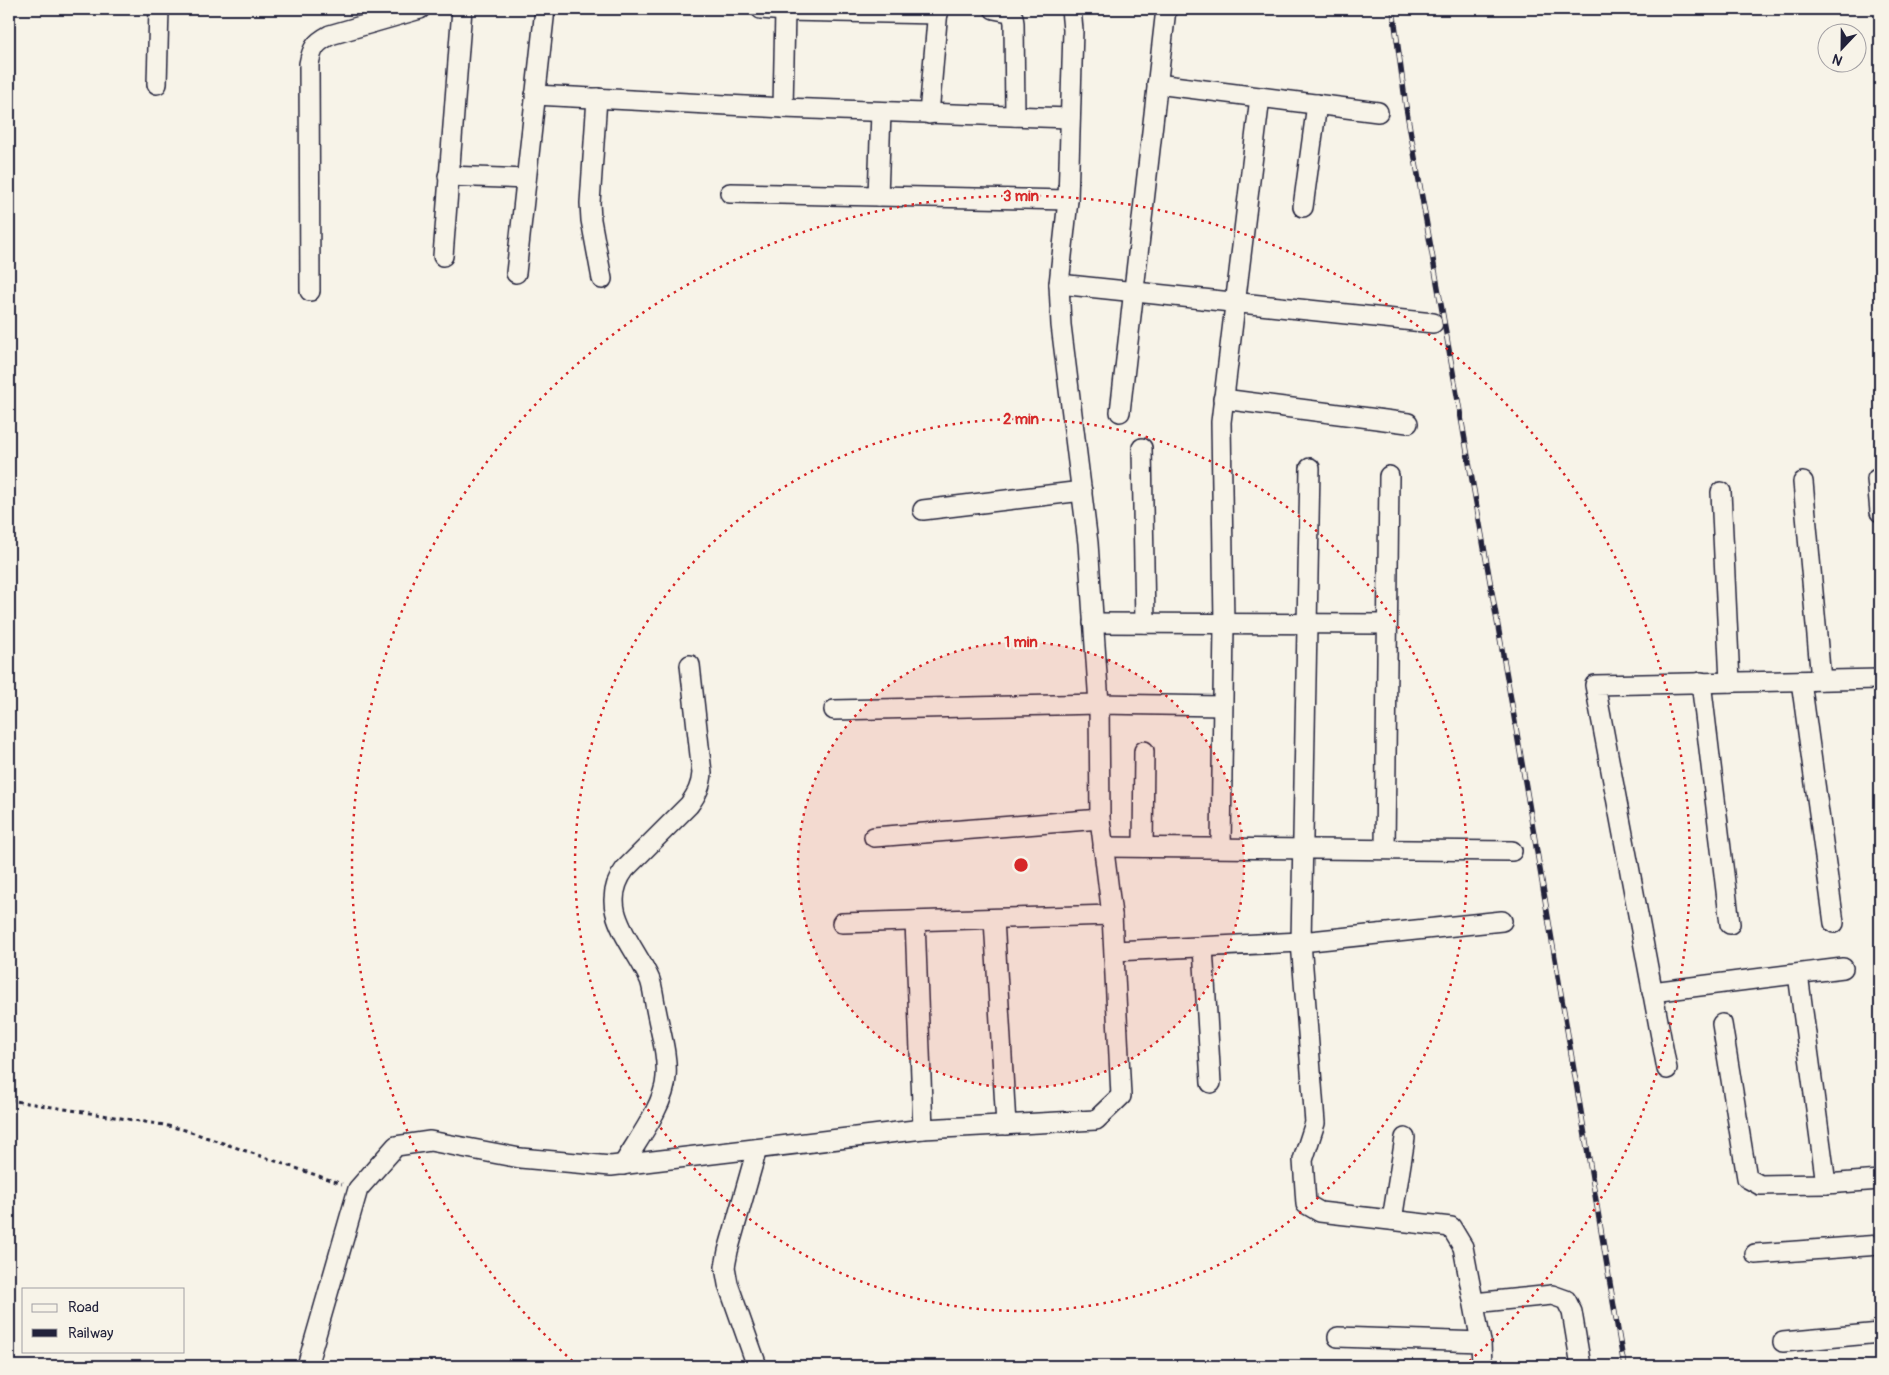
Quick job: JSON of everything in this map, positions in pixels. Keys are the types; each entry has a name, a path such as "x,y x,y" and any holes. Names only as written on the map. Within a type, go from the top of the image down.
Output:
{"street":[{"path":"158,9 158,84"},
{"path":"310,291 309,64 312,51 319,41 330,35 420,9"},
{"path":"443,256 462,9"},
{"path":"516,273 545,9"},
{"path":"762,9 785,11 938,12 929,114"},
{"path":"994,9 1009,12 1013,17 1015,116"},
{"path":"307,1366 358,1189 396,1146 430,1141 520,1158 611,1166 923,1129 1096,1120 1121,1096 1115,951 1100,819 1099,704 1088,543 1060,326 1058,284 1068,200 1074,30 1071,9"},
{"path":"1120,412 1166,9"},
{"path":"783,108 785,11"},
{"path":"1157,84 1378,112"},
{"path":"535,95 783,108 1070,118"},
{"path":"1221,848 1224,624 1220,442 1223,399 1260,97"},
{"path":"597,98 590,203 591,220 602,279"},
{"path":"1303,207 1316,104"},
{"path":"878,196 881,112"},
{"path":"448,176 526,179"},
{"path":"730,193 1068,200"},
{"path":"1058,284 1433,323"},
{"path":"1223,399 1408,424"},
{"path":"1142,448 1145,623"},
{"path":"1310,468 1300,942 1315,1123 1303,1160 1306,1204 1320,1212 1451,1227 1464,1247 1481,1342 1482,1366"},
{"path":"1385,849 1389,476"},
{"path":"1877,479 1880,512"},
{"path":"1803,482 1821,680"},
{"path":"923,510 1082,491"},
{"path":"1721,492 1730,682"},
{"path":"1093,623 1387,624"},
{"path":"623,1165 664,1092 666,1058 650,981 617,918 613,903 613,893 616,880 624,870 689,805 697,795 701,785 702,773 690,665"},
{"path":"1667,1069 1595,685 1880,679"},
{"path":"1801,681 1834,923"},
{"path":"1700,682 1730,924"},
{"path":"834,710 1099,704 1222,706"},
{"path":"1143,847 1144,751"},
{"path":"874,837 1100,819"},
{"path":"1103,847 1512,851"},
{"path":"842,923 1112,915"},
{"path":"994,919 1006,1125"},
{"path":"915,921 923,1129"},
{"path":"1115,951 1300,942 1502,921"},
{"path":"1203,947 1211,1083"},
{"path":"1652,992 1844,968"},
{"path":"1798,974 1826,1184"},
{"path":"1722,1024 1747,1178 1760,1185 1826,1184 1880,1180"},
{"path":"1392,1220 1405,1138"},
{"path":"757,1149 725,1267 728,1284 758,1366"},
{"path":"1755,1254 1880,1245"},
{"path":"1474,1303 1552,1296 1566,1300 1572,1312 1581,1366"},
{"path":"1784,1342 1880,1334"},
{"path":"1338,1337 1481,1342"}],"path":[{"path":"9,1100 185,1130 358,1189"}],"railway":[{"path":"1393,9 1406,107 1516,728 1624,1366"}]}
